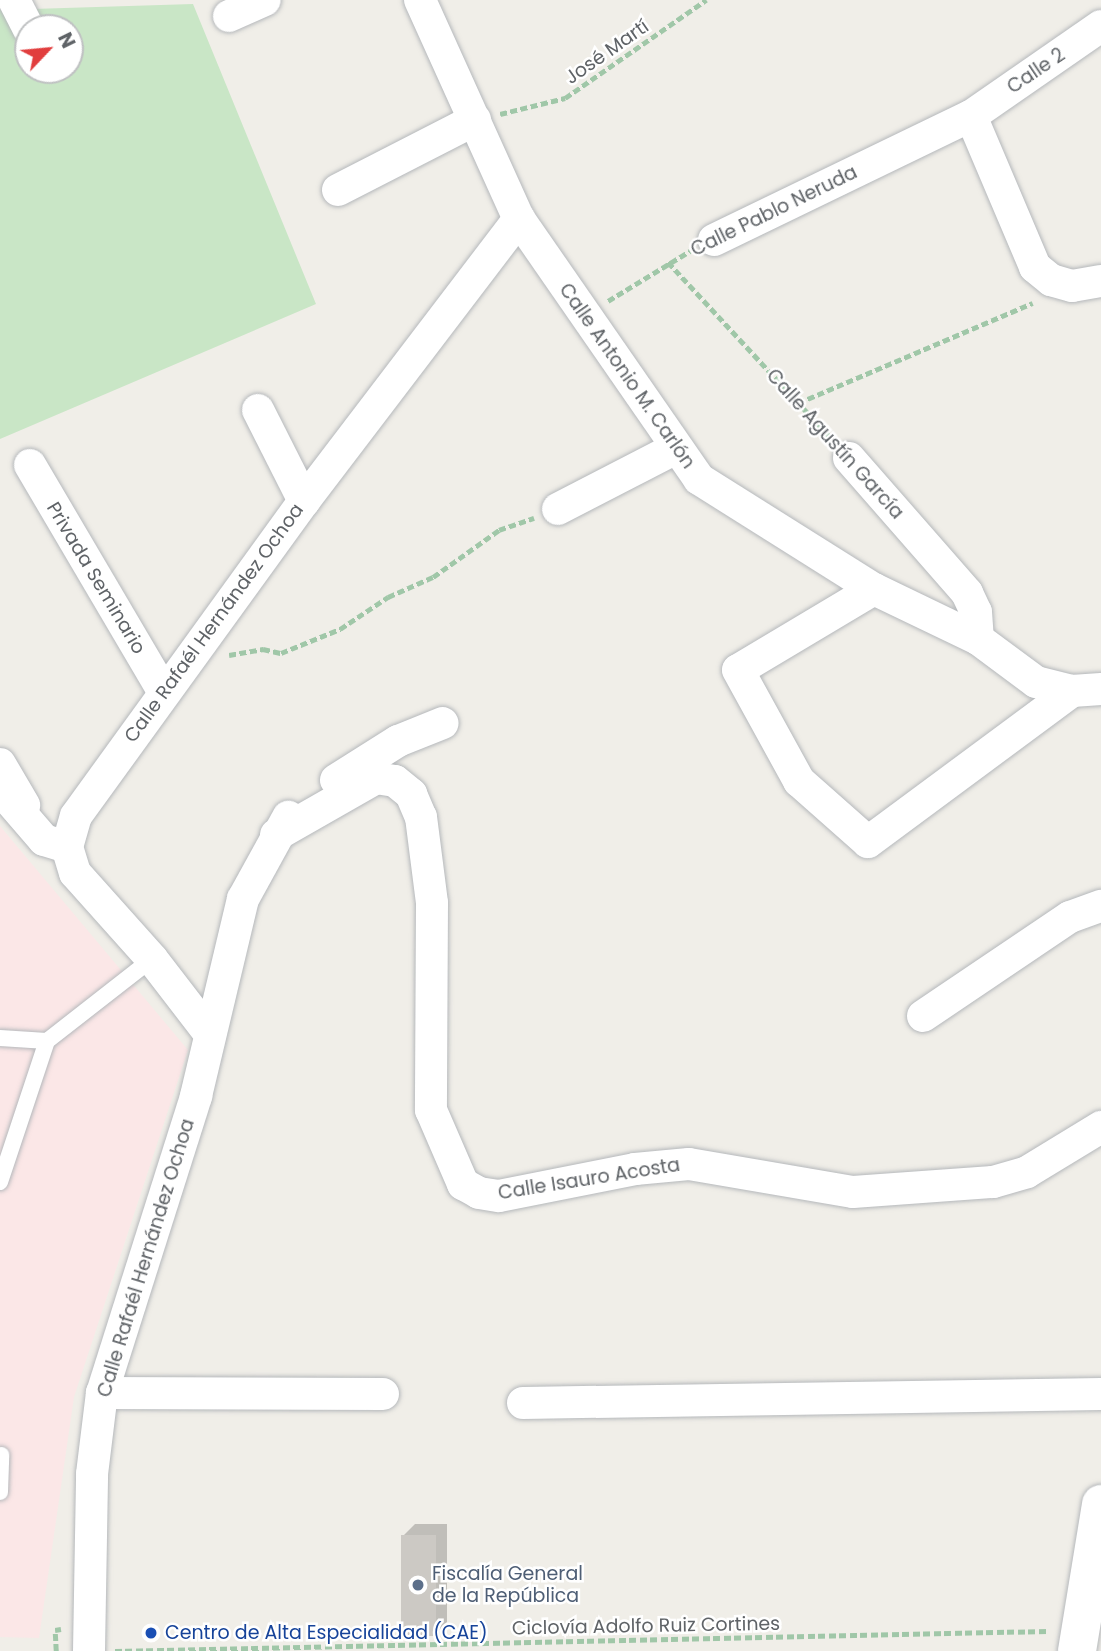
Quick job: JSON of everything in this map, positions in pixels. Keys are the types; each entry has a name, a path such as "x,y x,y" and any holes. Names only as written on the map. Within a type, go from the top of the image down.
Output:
{"street":[{"path":"229,16 265,0"},
{"name":"Calle Antonio M. Carlón","path":"420,0 519,219 674,449 699,479 874,589 978,639 1036,682 1086,690"},
{"name":"Calle 2","path":"971,116 1101,26"},
{"path":"971,116 1035,267 1051,280 1087,284 1101,259"},
{"name":"Calle Pablo Neruda","path":"714,240 971,116"},
{"path":"338,190 475,120"},
{"name":"Calle Rafaél Hernández Ochoa","path":"56,844 163,691 519,219"},
{"path":"258,410 304,501"},
{"path":"558,509 674,449"},
{"name":"Calle Agustín García","path":"849,458 967,593 976,612 978,639"},
{"name":"Privada Seminario","path":"30,465 163,691"},
{"name":"Calle Antonio M. Carlón","path":"874,589 738,670 799,782 868,842 1086,690"},
{"name":"Calle Rafaél Hernández Ochoa","path":"89,1651 92,1474 102,1393 197,1096 209,1034 243,899 276,835 295,806 397,741 443,723"},
{"path":"0,764 75,873 152,959 209,1034"},
{"name":"Calle Isauro Acosta","path":"276,835 376,778 395,781 411,794 421,817 432,903 431,1110 463,1184 479,1193 499,1196 689,1164 745,1170 853,1192 993,1182 1027,1172 1101,1127"},
{"path":"0,789 56,844"},
{"path":"923,1016 1070,917 1101,906"},
{"path":"102,1393 383,1394"},
{"path":"523,1404 1101,1394"},
{"path":"1079,1641 1101,1504"}],"lane":[{"path":"0,1182 47,1041 152,959"},
{"path":"0,1038 47,1041"},
{"path":"0,1492 1,1455"}],"path":[{"name":"José Martí","path":"475,120 565,98 706,0"},
{"name":"Calle Pablo Neruda","path":"584,317 668,262 714,240"},
{"name":"Calle Agustín García","path":"668,262 849,458"},
{"path":"798,403 1087,284"},
{"path":"184,664 263,649 281,653 340,629 388,597 433,577 499,530 558,509"},
{"name":"Ciclovía Adolfo Ruiz Cortines","path":"109,1651 1079,1641"}],"shaded area":[{"path":"0,826 188,1050 74,1397 39,1638 0,1637"}],"green space":[{"path":"193,4 316,304 0,439 0,10"}],"building":[{"name":"Fiscalía General de la República","path":"401,1535 436,1535 436,1636 401,1636"}],"place":[{"name":"Fiscalía General de la República","path":"418,1585"},
{"name":"Centro de Alta Especialidad (CAE)","path":"151,1633"}]}
